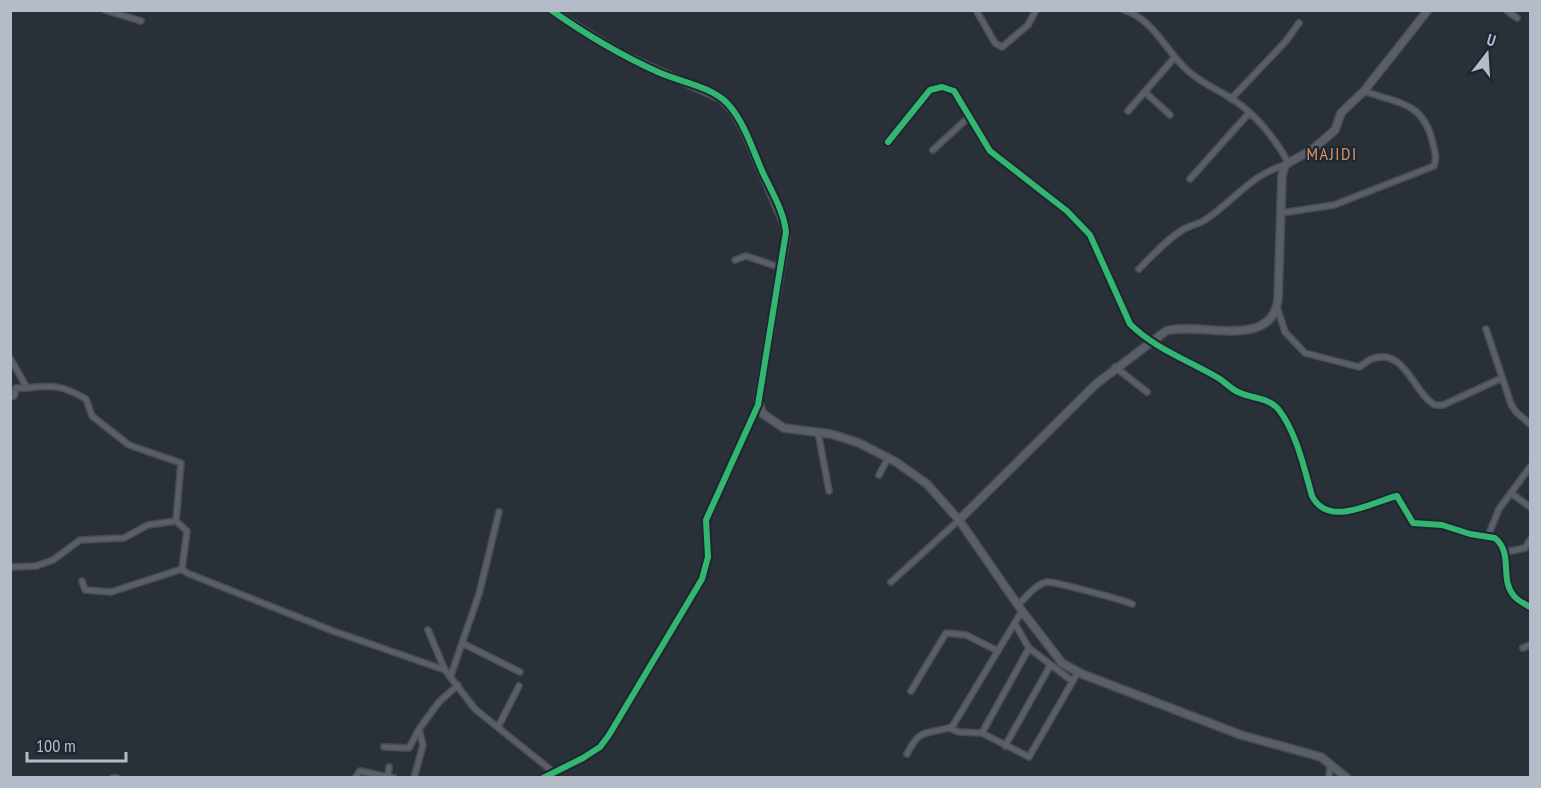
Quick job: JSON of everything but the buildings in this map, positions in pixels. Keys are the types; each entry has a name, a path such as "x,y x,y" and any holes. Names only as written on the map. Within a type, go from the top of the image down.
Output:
{"street":[{"path":"105,10 141,21"},
{"path":"543,777 583,759 600,747 702,579 709,551 706,520 758,405 779,267 786,238 784,221 744,130 728,105 711,93 669,77 619,53 551,10"},
{"path":"976,10 995,43 1002,47 1028,25 1036,10"},
{"path":"1124,10 1150,27 1196,78 1232,99 1250,113 1271,137 1287,164"},
{"path":"1138,269 1161,246 1182,230 1206,219 1239,190 1264,174 1313,149 1335,130 1341,113 1364,91 1428,10"},
{"path":"1506,10 1517,18"},
{"path":"1232,99 1286,41 1299,23"},
{"path":"1128,111 1175,57"},
{"path":"888,142 934,87 954,91 983,141 999,160 1067,211 1090,235 1130,324 1151,341 1188,364 1221,379 1237,392 1265,400 1277,408 1296,445 1312,496 1321,507 1338,511 1353,510 1397,496 1413,523 1442,525 1470,534 1488,536 1498,541 1506,552 1507,575 1512,595 1530,608"},
{"path":"1281,213 1334,205 1434,166 1436,157 1432,137 1420,114 1407,104 1364,91"},
{"path":"1146,93 1170,115"},
{"path":"1190,179 1250,113"},
{"path":"933,150 970,116"},
{"path":"1287,164 1282,176 1277,307 1285,332 1305,352 1355,367 1375,357 1388,358 1404,368 1436,405 1443,405 1502,378"},
{"path":"735,260 746,256 779,267"},
{"path":"891,582 959,520 1115,367 1151,341 1166,331 1178,328 1226,331 1254,328 1268,320 1277,307"},
{"path":"1486,328 1516,412 1530,424"},
{"path":"10,358 27,388"},
{"path":"1115,367 1148,392"},
{"path":"10,397 14,396 16,388 50,384 71,390 86,399 88,410 96,420 129,445 181,463 176,521"},
{"path":"758,405 763,414 784,428 818,432 859,443 888,458 927,484 959,520 1055,655 1078,672 1241,735 1311,754 1330,762 1347,777"},
{"path":"818,432 829,491"},
{"path":"879,475 888,458"},
{"path":"1488,536 1499,508 1530,467"},
{"path":"1511,493 1530,507"},
{"path":"451,675 479,594 499,512"},
{"path":"10,567 36,566 53,560 80,540 124,538 148,525 176,521"},
{"path":"176,521 187,531 182,569"},
{"path":"1506,552 1528,550 1530,540"},
{"path":"82,580 85,590 105,593 182,569 323,627 445,670 459,685 467,700 552,771"},
{"path":"907,754 916,736 949,728 955,722 1015,624 1020,608 1041,584 1051,581 1112,596 1132,604"},
{"path":"1015,624 1029,648 1072,681"},
{"path":"428,630 445,670"},
{"path":"911,691 946,633 966,635 998,651"},
{"path":"462,643 520,672"},
{"path":"1523,648 1530,645"},
{"path":"982,733 1029,648"},
{"path":"1005,746 1050,666"},
{"path":"949,728 959,732 982,733 1027,757 1031,755 1078,672"},
{"path":"384,747 409,748 419,729 439,702 459,685"},
{"path":"498,728 519,686"},
{"path":"414,777 423,745 419,729"},
{"path":"1329,777 1330,762"},
{"path":"355,777 360,771 390,777 389,767"},
{"path":"112,777 117,777"}],"cycle path":[{"path":"543,778 600,747 702,579 708,557 706,520 758,405 786,232 780,210 748,137 728,104 713,93 630,59 551,10"},
{"path":"888,142 930,90 942,87 954,91 990,151 1067,211 1090,235 1130,324 1150,341 1220,379 1235,391 1265,400 1279,410 1295,440 1312,496 1320,506 1329,511 1340,512 1397,496 1413,523 1442,525 1470,534 1495,538 1504,551 1507,582 1510,589 1517,599 1530,607"}],"district":[{"name":"MAJIDI","path":"1332,154"}]}
